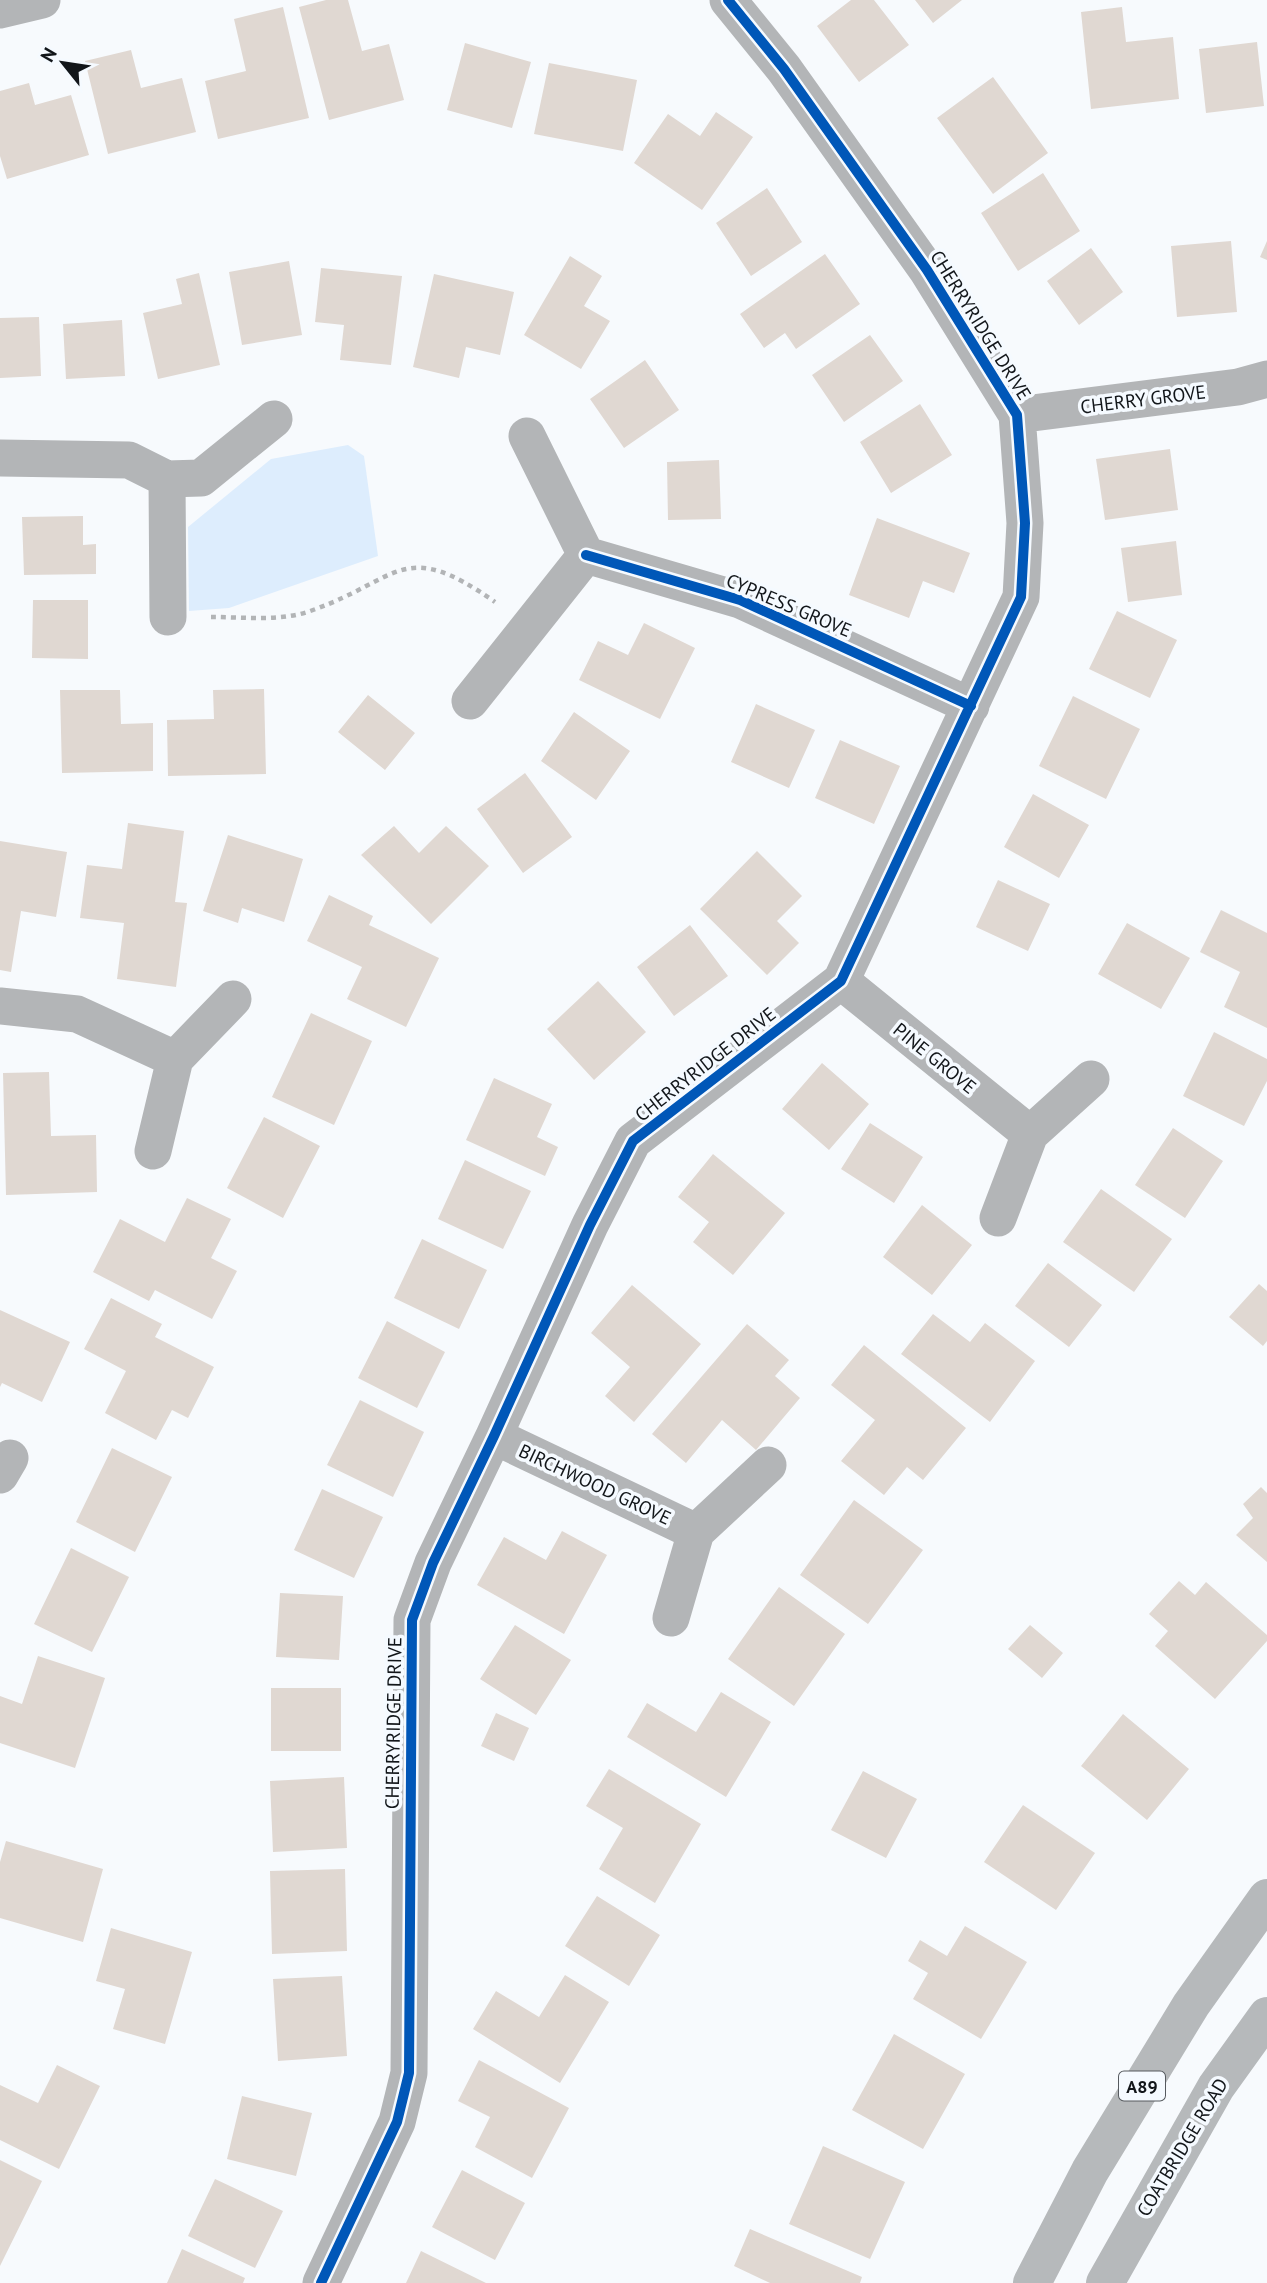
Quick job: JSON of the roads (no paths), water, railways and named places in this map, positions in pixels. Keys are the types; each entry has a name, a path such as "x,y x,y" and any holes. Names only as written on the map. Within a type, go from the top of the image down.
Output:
{"main road":[{"name":"A89","path":"1032,2283 1090,2171 1191,2005 1267,1898"},
{"name":"COATBRIDGE ROAD","path":"1105,2283 1216,2087 1267,2016"}],"street":[{"path":"0,10 42,0"},
{"name":"CHERRYRIDGE DRIVE","path":"321,2283 397,2122 409,2073 412,1620 433,1563 590,1225 634,1141 841,981 1021,597 1025,523 1017,415 927,270 784,69 728,0"},
{"name":"CHERRY GROVE","path":"1017,415 1238,387 1267,379"},
{"path":"0,458 129,460 167,479 201,478 274,419"},
{"path":"470,701 586,555 527,436"},
{"path":"167,479 168,617"},
{"name":"CYPRESS GROVE","path":"586,555 740,600 971,706"},
{"name":"PINE GROVE","path":"841,981 1030,1134"},
{"path":"153,1151 175,1059 233,999"},
{"path":"0,1006 77,1014 175,1059"},
{"path":"998,1218 1030,1134 1091,1079"},
{"name":"BIRCHWOOD GROVE","path":"494,1436 696,1532"},
{"path":"671,1618 696,1532 768,1465"}]}
